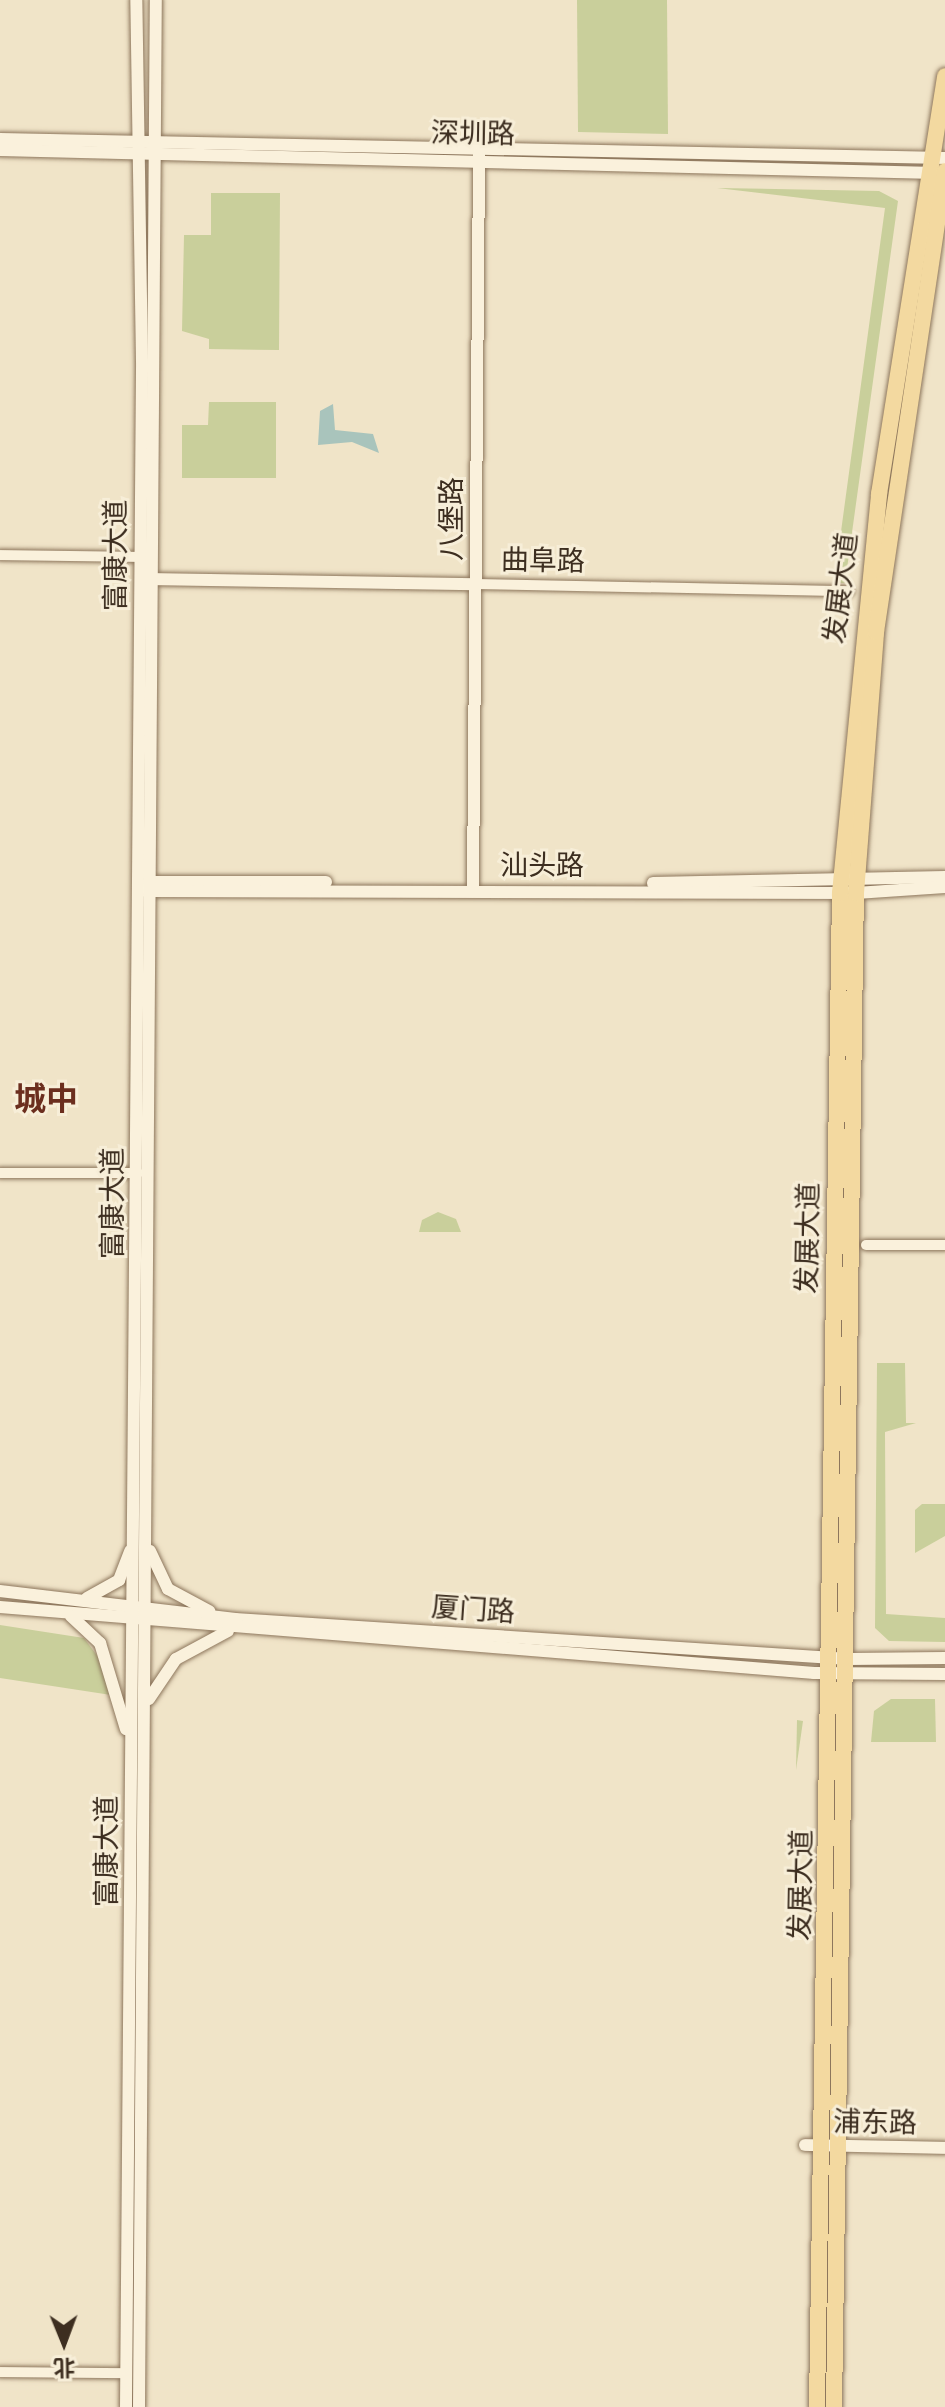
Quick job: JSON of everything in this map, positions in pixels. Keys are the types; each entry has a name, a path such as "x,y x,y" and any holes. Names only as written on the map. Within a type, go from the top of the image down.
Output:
{"main road":[{"name":"发展大道","path":"834,2407 830,1665 849,888 862,626 945,76"},
{"name":"发展大道","path":"817,2407 831,2146 849,1666 849,888 876,632 945,173"}],"street":[{"name":"富康大道","path":"136,0 142,148 138,1173 140,1533"},
{"name":"富康大道","path":"139,2407 139,1614 153,886 156,0"},
{"name":"深圳路","path":"0,139 142,148"},
{"name":"深圳路","path":"0,150 157,148 934,163 945,173"},
{"name":"八堡路","path":"473,886 479,153"},
{"path":"0,555 140,557"},
{"name":"曲阜路","path":"140,579 849,591"},
{"name":"汕头路","path":"849,888 945,877"},
{"name":"汕头路","path":"139,886 945,887"},
{"path":"0,1173 138,1173"},
{"path":"866,1245 945,1245"},
{"path":"74,1601 98,1597 119,1580 140,1533"},
{"path":"140,1533 168,1589 235,1624"},
{"name":"厦门路","path":"0,1591 139,1614 235,1624 945,1674"},
{"name":"厦门路","path":"0,1607 69,1614 139,1614"},
{"path":"69,1614 94,1635 108,1661 138,1759"},
{"path":"138,1759 153,1685 187,1651 235,1624"},
{"name":"厦门路","path":"849,1666 945,1658"},
{"name":"富康大道","path":"126,2407 138,1759"},
{"name":"浦东路","path":"805,2145 945,2148"},
{"path":"0,2372 127,2373"}],"green space":[{"path":"577,0 667,0 668,134 578,132"},
{"path":"717,188 879,191 898,201 845,583 834,583 885,208"},
{"path":"211,193 280,193 279,350 209,349 209,339 182,331 184,235 211,235"},
{"path":"209,402 276,402 276,478 182,478 182,425 208,425"},
{"path":"438,1212 456,1219 461,1232 419,1232 422,1220"},
{"path":"877,1363 905,1363 906,1423 916,1423 885,1432 886,1614 945,1618 945,1642 889,1641 875,1628"},
{"path":"922,1504 945,1504 945,1536 915,1553 915,1510"},
{"path":"0,1625 84,1638 101,1661 111,1695 0,1678"},
{"path":"891,1699 935,1699 936,1742 871,1742 874,1711"},
{"path":"797,1720 803,1721 796,1770"}],"water":[{"path":"333,404 335,430 373,434 379,453 352,442 318,445 320,411"}],"district":[{"name":"城中","path":"46,1099"}]}
